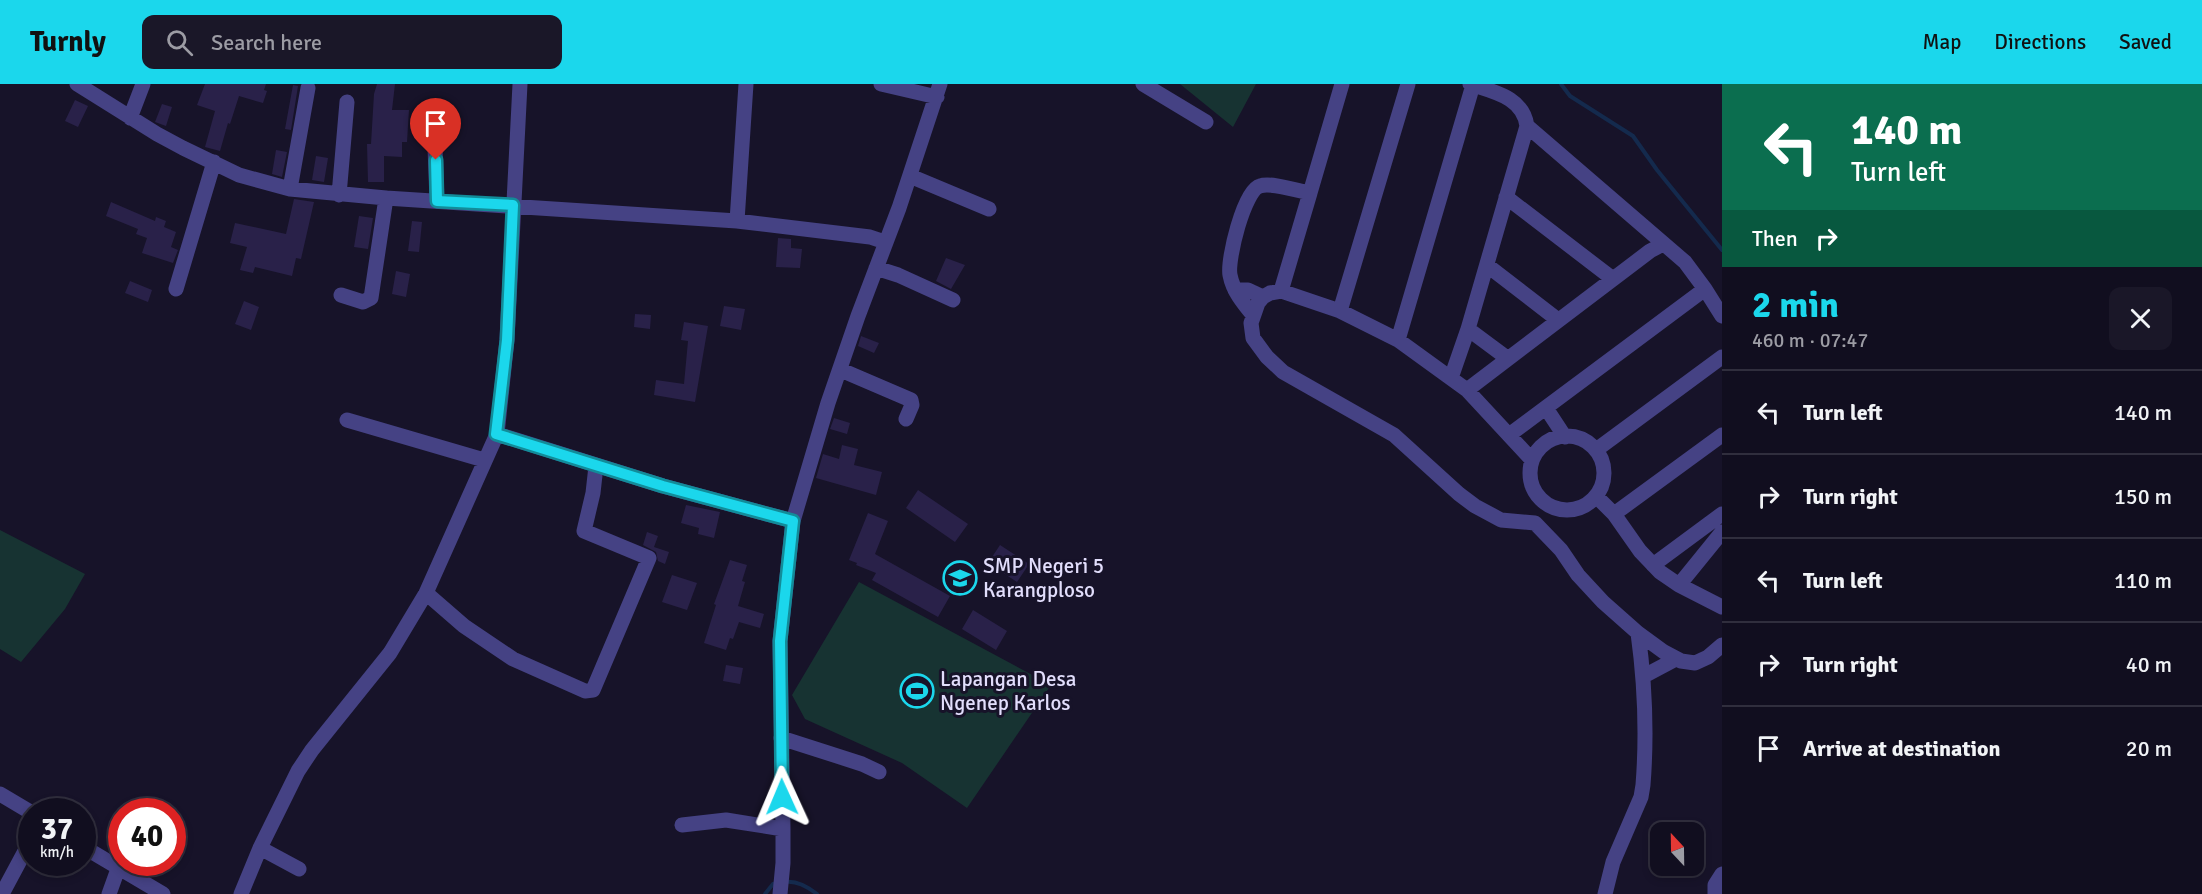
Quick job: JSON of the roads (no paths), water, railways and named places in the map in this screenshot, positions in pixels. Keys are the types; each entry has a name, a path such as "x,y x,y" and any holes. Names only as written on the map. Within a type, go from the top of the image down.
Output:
{"street":[{"path":"77,84 157,134 253,180 290,189 339,195 736,221 870,237 885,242"},
{"path":"129,118 143,84"},
{"path":"241,894 260,848 302,765 394,648 426,593 496,434 507,340 520,84"},
{"path":"736,221 746,84"},
{"path":"780,893 783,829 780,641 793,521 828,404 938,91 880,84"},
{"path":"1143,84 1206,122"},
{"path":"1281,291 1342,84"},
{"path":"1340,312 1408,84"},
{"path":"1398,340 1472,85 1520,106 1526,117 1527,126 1488,266 1451,378"},
{"path":"290,189 308,88"},
{"path":"339,195 347,102"},
{"path":"434,120 437,201"},
{"path":"1527,126 1685,262 1722,316"},
{"path":"176,289 214,162"},
{"path":"910,176 989,209"},
{"path":"1253,315 1235,290 1230,277 1230,260 1249,195 1257,186 1266,185 1310,193"},
{"path":"1506,197 1613,279"},
{"path":"341,295 363,302 371,298 386,198"},
{"path":"1467,390 1650,251 1663,244"},
{"path":"1488,266 1558,320"},
{"path":"876,268 898,275 953,300"},
{"path":"1509,435 1705,289"},
{"path":"1235,290 1248,290 1263,297"},
{"path":"1532,460 1467,390 1398,340 1340,312 1281,291 1263,297 1251,323 1253,338 1267,357 1283,372 1394,435 1475,506 1501,520 1535,523 1566,557 1578,575 1638,633 1676,659 1688,663 1700,661 1722,645"},
{"path":"1468,329 1507,358"},
{"path":"1596,450 1722,357"},
{"path":"841,370 911,400 912,405 906,419"},
{"path":"1546,408 1565,436"},
{"path":"347,420 484,460"},
{"path":"496,434 596,466 793,521"},
{"path":"1614,514 1722,435"},
{"path":"1565,436 1582,440 1596,450 1603,465 1603,481 1596,496 1586,505 1573,510 1559,510 1546,505 1537,496 1530,472 1532,460 1538,451 1545,444 1565,436"},
{"path":"426,593 464,626 513,659 585,691 593,690 649,558 584,531 596,466"},
{"path":"1596,496 1614,514 1636,546 1653,565 1679,585 1722,607"},
{"path":"1535,523 1546,505"},
{"path":"1653,565 1722,514"},
{"path":"1679,585 1722,532"},
{"path":"1605,894 1612,862 1641,796 1644,766 1644,676 1638,633"},
{"path":"1644,676 1676,659"},
{"path":"781,738 868,765 879,772"},
{"path":"0,794 18,805"},
{"path":"682,825 726,820 783,829"},
{"path":"260,848 299,869"},
{"path":"2,894 18,864"},
{"path":"1715,894 1716,885 1722,874"},
{"path":"109,894 115,876"},
{"path":"131,876 163,894"}],"waterway":[{"path":"1561,84 1570,96 1633,136 1657,170 1722,250"},
{"path":"785,882 798,883 817,894"},
{"path":"765,894 773,884 777,883"}],"place":[{"name":"SMP Negeri 5 Karangploso","path":"960,578"},
{"name":"Lapangan Desa Ngenep Karlos","path":"917,691"}]}
